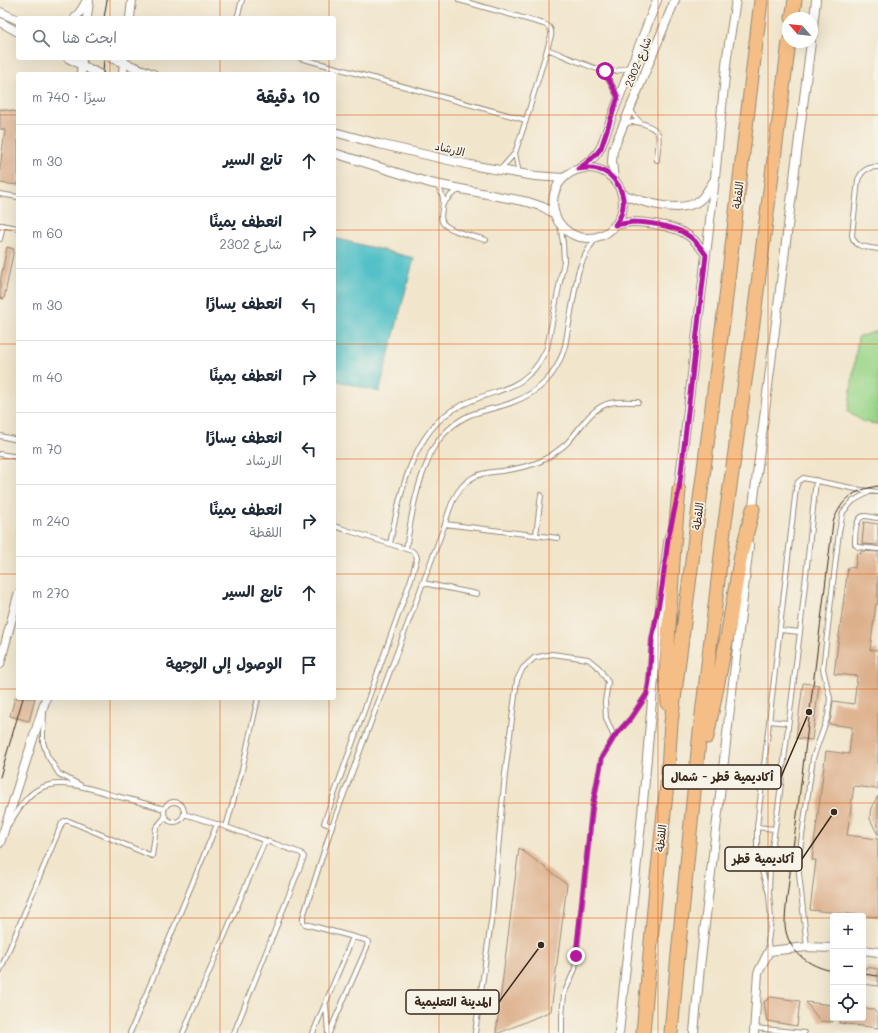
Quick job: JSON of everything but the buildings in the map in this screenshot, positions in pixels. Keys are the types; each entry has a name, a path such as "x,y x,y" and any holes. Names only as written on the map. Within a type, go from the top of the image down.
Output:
{"main road":[{"name":"اللقطة","path":"643,1033 656,886 667,785 671,723 724,314 761,0"},
{"path":"793,12 795,0"},
{"path":"671,1033 700,731 725,522 750,346 788,48"},
{"path":"671,723 666,675 679,490"},
{"path":"692,816 720,674 741,555 752,509"}],"street":[{"path":"77,16 88,0"},
{"path":"87,16 88,0"},
{"path":"130,16 132,0"},
{"name":"شارع 2302","path":"578,169 592,159 601,148 618,97 657,0"},
{"name":"شارع 2302","path":"614,179 612,162 613,150 675,0"},
{"name":"اللقطة","path":"620,1033 642,814 662,587 668,539 679,490 715,178 727,56 736,0"},
{"path":"815,12 816,0"},
{"path":"0,12 16,19"},
{"path":"0,22 16,31"},
{"path":"694,1033 700,967 752,509 810,48"},
{"path":"123,72 124,60 149,72"},
{"path":"81,72 82,61"},
{"path":"82,61 96,72"},
{"name":"الارشاد","path":"336,133 470,165 520,174 563,178"},
{"path":"336,154 436,184 528,202 555,214"},
{"path":"578,169 598,169 607,173 614,179 622,194 622,211 615,225 607,232 597,237 586,238 576,236 567,231 560,224 555,214 553,205 557,186 570,172 578,169"},
{"path":"622,194 639,200 662,205 685,206 693,204 706,195 715,178"},
{"path":"615,225 640,223 676,229 686,233 693,239 706,255"},
{"path":"0,664 16,603"},
{"path":"0,843 46,702"},
{"path":"754,1031 758,973 769,951 807,947 830,948"},
{"path":"866,950 878,952"}],"lane":[{"path":"238,16 242,0"},
{"path":"459,0 548,26 551,28 552,32 515,153 500,171"},
{"path":"547,49 600,71 619,71 632,65"},
{"path":"307,60 526,120"},
{"path":"600,71 609,80 618,97"},
{"path":"631,108 633,115 640,122 654,129 657,133 656,160"},
{"path":"624,124 630,122 640,122"},
{"path":"515,153 520,174"},
{"path":"878,167 867,168 860,175 858,180 852,235 852,239 860,246 878,249"},
{"path":"436,184 442,194 443,204 441,217 443,223 455,230 486,240"},
{"path":"443,204 451,195 462,189"},
{"path":"0,194 16,197"},
{"path":"390,544 400,497 409,469 414,456 435,424 449,412 464,404 518,383 535,368 542,358 547,348 564,261 560,224"},
{"path":"0,239 2,225 16,228"},
{"path":"406,549 414,503 422,473 433,447 442,436 456,424 470,416 511,403 538,389 548,380 556,368 565,346 581,262 597,237"},
{"path":"328,1033 368,947 368,942 303,922 303,917 332,826 445,524 451,504 463,485 474,477 484,473 512,470 542,461 565,444 588,417 602,406 611,402 638,402"},
{"path":"0,436 16,440"},
{"path":"0,454 16,457"},
{"path":"770,894 757,855 757,827 796,488 798,482 803,478 878,492"},
{"path":"769,951 768,942 771,919 770,862 800,632 816,480"},
{"path":"807,947 798,864 813,758 828,716 830,698 823,669 839,532 843,512 853,501 872,491"},
{"path":"536,536 541,495"},
{"path":"878,518 864,516 860,518 858,521 855,544 858,547 878,549"},
{"path":"445,524 558,538"},
{"path":"332,826 324,823 416,561 416,555 406,549 336,527"},
{"path":"423,583 476,594"},
{"path":"562,1033 564,994 575,969 592,809 602,757 614,737 631,718 647,694 652,640 662,587"},
{"path":"780,630 800,632"},
{"path":"475,1033 492,915 505,774 517,680 523,668 534,658 552,654 588,659 599,668 608,682 605,702 606,718 614,737"},
{"path":"226,827 240,776 258,700"},
{"path":"46,702 43,742 47,755 59,774 82,786"},
{"path":"769,721 788,723"},
{"path":"4,831 24,802 31,795 38,789 58,784 82,786 164,809"},
{"path":"176,802 183,807 184,814 180,821 172,823 168,821 163,813 164,809 169,803 176,802"},
{"path":"184,814 226,827 304,855 304,859 234,1033"},
{"path":"0,971 64,821 69,821 152,856 156,828 165,817"},
{"path":"130,1033 217,824"},
{"path":"757,827 774,829"},
{"path":"183,1033 265,841"},
{"path":"313,1033 353,937"},
{"path":"326,1003 328,1033"},
{"path":"754,1031 804,1033"}],"green space":[{"path":"874,332 878,333 878,424 864,422 848,412 858,337"}],"water":[{"path":"336,238 414,258 379,392 336,381"}],"tram line":[{"path":"104,16 107,0"},
{"path":"103,72 104,60"},
{"path":"830,970 808,962 790,943 785,925 786,907 833,522 840,507 850,496 862,490 878,486"},
{"path":"0,777 22,700"},
{"path":"866,974 878,976"}],"place":[{"name":"أكاديمية قطر - شمال","path":"809,712"},
{"name":"أكاديمية قطر","path":"834,812"},
{"name":"المدينة التعليمية","path":"541,945"}],"route":[{"path":"576,956 592,809 602,757 614,737 631,718 647,694 656,614 662,587 668,539 679,490 706,255 693,239 686,233 676,229 633,222 615,225 622,211 623,202 622,194 614,179 607,173 598,169 578,169 592,159 601,148 618,97 609,80 600,71 605,71"}]}
